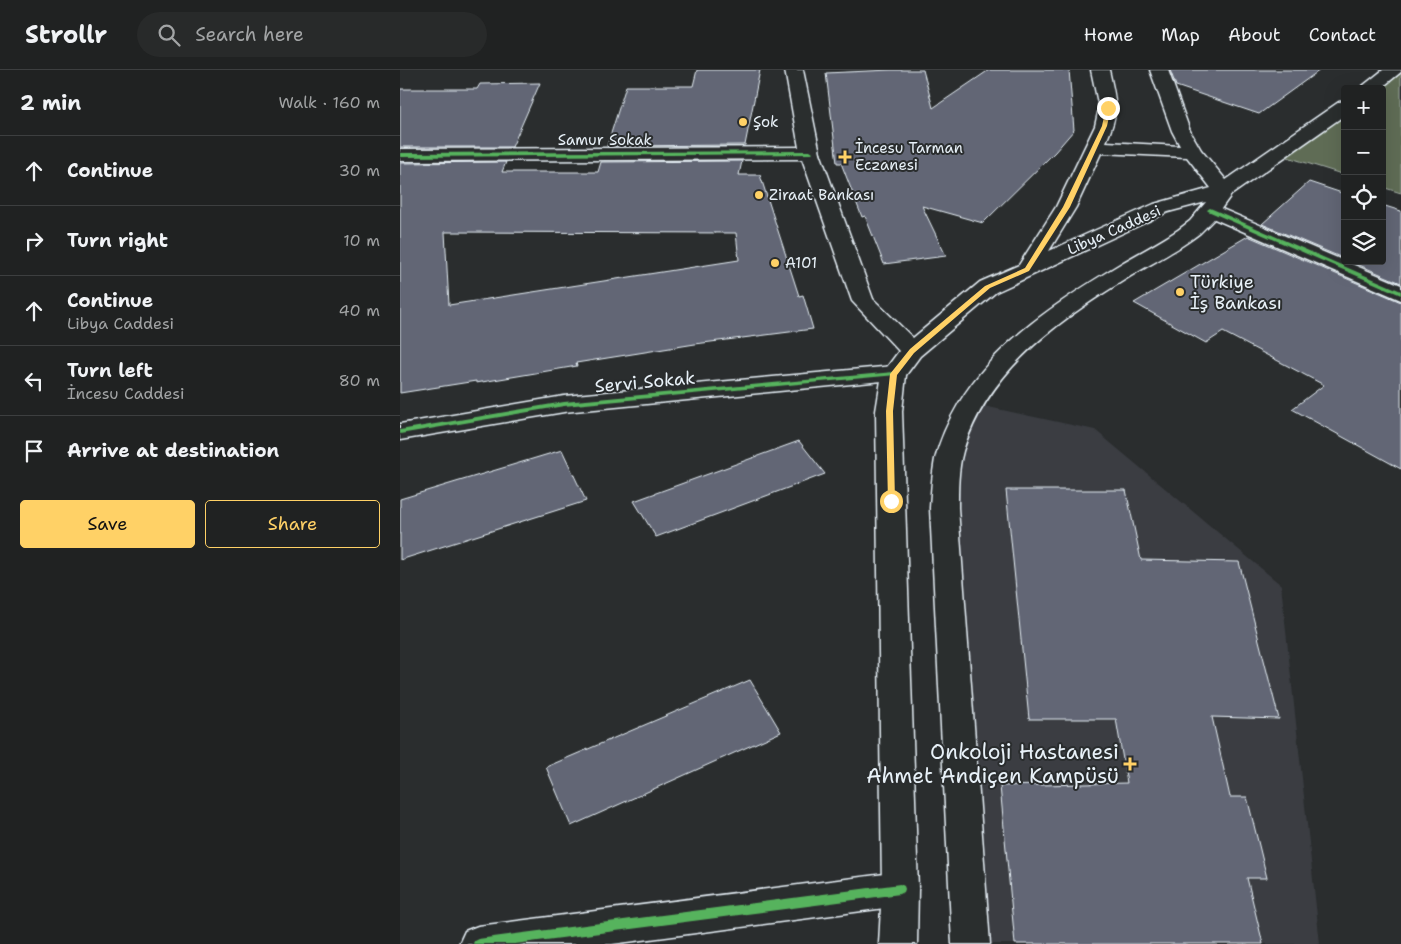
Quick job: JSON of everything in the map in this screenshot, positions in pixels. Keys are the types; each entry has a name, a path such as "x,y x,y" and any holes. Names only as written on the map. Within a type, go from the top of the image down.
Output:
{"main road":[{"path":"794,70 810,153 863,301 912,351"},
{"path":"1027,269 1066,207 1104,126 1108,108 1100,70"},
{"path":"1159,70 1181,131 1193,152 1224,191"},
{"path":"1373,85 1394,70"},
{"name":"Libya Caddesi","path":"971,944 944,508 950,453 958,429 970,404 1001,361 1022,342 1058,312 1194,229 1224,191 1341,109"},
{"path":"1095,147 1193,152"},
{"name":"Samur Sokak","path":"400,155 810,153"},
{"name":"Libya Caddesi","path":"894,374 912,351 988,287 1161,208 1224,191"},
{"path":"1210,210 1401,293"},
{"path":"894,374 889,411 900,889 898,944"},
{"name":"Servi Sokak","path":"400,432 564,404 894,374"},
{"path":"478,944 900,889"}],"shaded area":[{"name":"Onkoloji Hastanesi Ahmet Andiçen Kampüsü","path":"970,403 1095,430 1281,585 1320,944 971,944 944,508"}],"green space":[{"path":"1401,70 1401,193 1386,188 1386,85 1375,85"},
{"path":"1341,109 1341,174 1278,154"}],"building":[{"path":"697,70 760,70 745,145 607,146 626,86 693,86"},
{"path":"923,70 933,108 989,70 1069,70 1074,130 1055,152 983,223 922,206 946,256 884,264 865,216 862,217 841,163 837,163 826,73"},
{"path":"1170,70 1320,70 1259,114 1176,86"},
{"path":"540,83 512,147 400,147 400,89 477,89 480,84"},
{"path":"742,161 739,175 760,175 799,296 803,295 813,329 695,344 576,363 577,366 476,383 476,381 400,393 400,163 506,162 502,172 598,172 601,162","holes":["445,232 736,233 739,260 449,305"]},
{"path":"1309,182 1341,193 1341,257 1262,224"},
{"path":"1386,206 1401,211 1401,283 1359,265 1386,265"},
{"path":"1248,236 1401,302 1401,469 1292,409 1324,385 1223,332 1206,343 1134,303"},
{"path":"799,441 825,474 656,537 634,501"},
{"path":"562,450 586,501 400,560 400,499"},
{"path":"1006,490 1126,490 1141,560 1239,562 1279,719 1212,717 1230,797 1247,797 1267,878 1247,878 1263,944 1015,944 1000,786 1127,783 1116,719 1029,719"},
{"path":"750,680 781,732 571,826 546,767"}],"cycle path":[{"path":"400,155 810,153"},
{"path":"1210,210 1401,293"},
{"path":"400,432 564,404 894,374"},
{"path":"478,944 900,889"}],"place":[{"name":"Şok","path":"743,122"},
{"name":"İncesu Tarman Eczanesi","path":"845,157"},
{"name":"Ziraat Bankası","path":"759,195"},
{"name":"A101","path":"775,263"},
{"name":"Türkiye İş Bankası","path":"1180,292"},
{"name":"Onkoloji Hastanesi Ahmet Andiçen Kampüsü","path":"1130,764"}],"route":[{"path":"891,501 889,411 894,374 912,351 988,287 1027,269 1066,207 1104,126 1108,108"}]}
